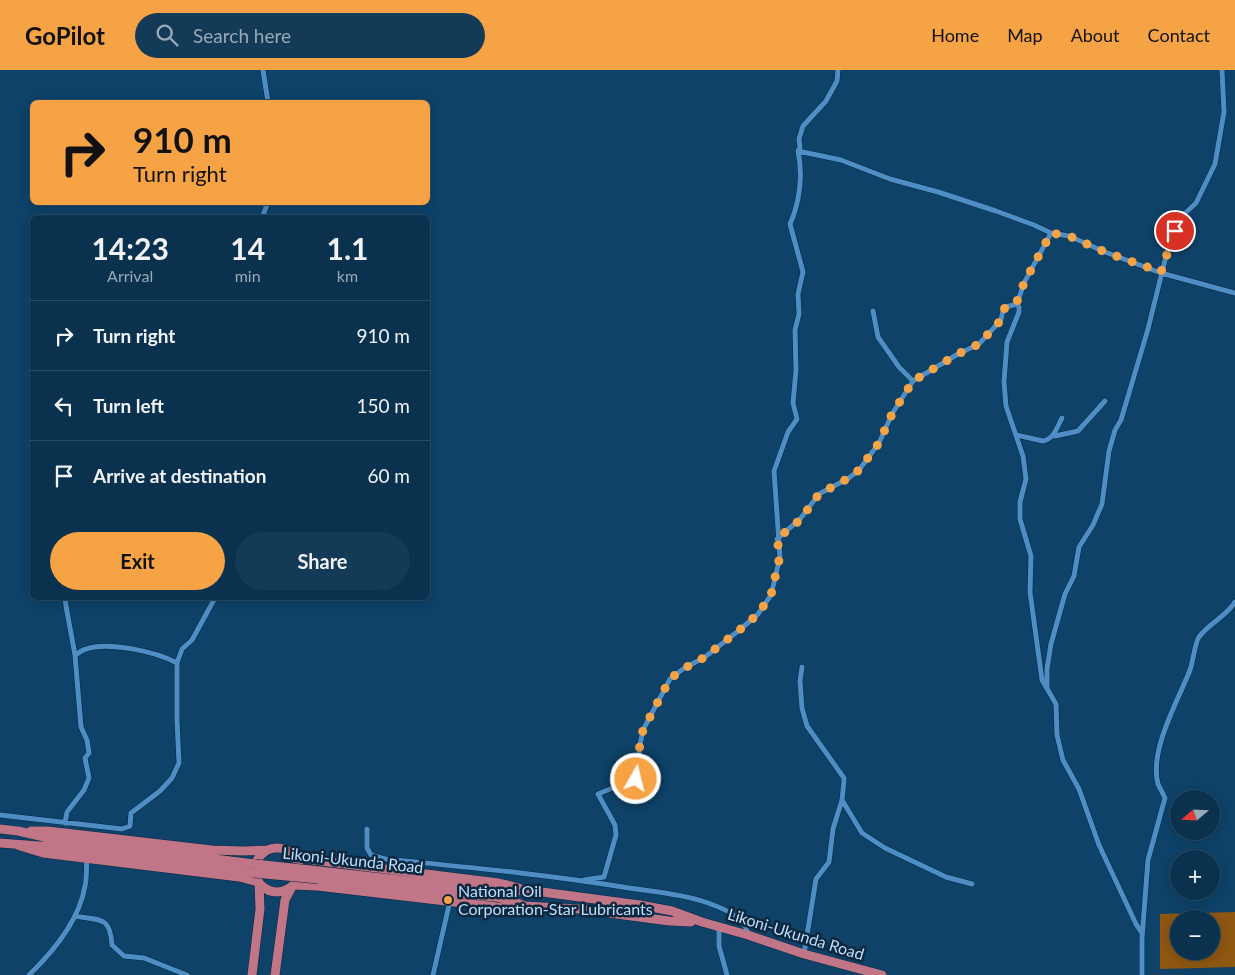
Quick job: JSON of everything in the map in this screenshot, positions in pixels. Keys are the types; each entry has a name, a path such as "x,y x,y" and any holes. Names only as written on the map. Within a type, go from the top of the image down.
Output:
{"highway":[{"name":"Likoni-Ukunda Road","path":"0,829 18,831 53,843 254,872 504,895 527,890 640,905 672,911 804,954 882,975"},
{"path":"18,831 48,831 212,850 243,851 281,848 292,854 313,860 499,883 527,890"},
{"name":"Likoni-Ukunda Road","path":"0,843 17,845 53,843"},
{"path":"17,845 43,853 240,877 259,882 269,890 277,892 286,890 293,885 317,886 497,907 525,906"},
{"path":"252,975 260,909 259,882 255,870 261,854 268,850"},
{"path":"275,975 285,900 297,878 299,869 297,861 292,854"},
{"name":"Likoni-Ukunda Road","path":"504,895 525,906 579,909 702,922"}],"street":[{"path":"263,70 268,100"},
{"path":"584,880 604,877 616,836 615,825 598,794 636,779 640,766 639,750 643,730 675,674 705,657 758,614 771,595 780,556 777,539 779,527 774,472 788,432 797,418 793,403 796,370 796,330 799,314 798,294 802,272 790,224 796,209 798,195 801,164 798,151 800,148 799,139 803,126 826,101 837,81 838,70"},
{"path":"1047,689 1047,669 1051,644 1065,594 1074,576 1079,547 1093,525 1102,504 1109,451 1115,430 1121,420 1148,329 1169,244 1181,217 1196,203 1215,164 1224,112 1222,70"},
{"path":"798,151 840,160 890,179 938,192 1034,225 1051,233 1069,236 1105,252 1161,272 1235,293"},
{"path":"1016,304 1024,283 1051,233"},
{"path":"777,539 800,520 819,494 849,478 859,470 879,443 892,414 913,381 958,354 979,344 1001,320 1003,310 1016,304"},
{"path":"1016,304 1019,307 1019,312 1007,342 1004,382 1006,406 1023,456 1026,479 1020,502 1020,520 1030,556 1030,592 1042,680 1056,704 1057,735 1063,760 1079,790 1099,844 1142,933"},
{"path":"873,311 878,337 899,367 913,381"},
{"path":"1053,435 1078,432 1105,401"},
{"path":"1016,435 1044,441 1048,440 1053,435 1062,418"},
{"path":"65,823 68,812 84,790 88,778 85,758 89,753 82,727 75,655 66,600"},
{"path":"0,815 122,829 130,826 131,813 172,778 179,762 177,663 182,649 192,640 214,600"},
{"path":"1142,975 1142,933 1148,860 1165,798 1158,784 1157,772 1162,737 1189,672 1198,638 1235,602"},
{"path":"75,655 86,649 127,648 167,658 177,663"},
{"path":"802,667 800,681 802,708 807,726 844,778 842,800 833,830 829,862 816,878 804,954"},
{"path":"842,800 862,833 885,848 946,877 972,884"},
{"path":"366,829 367,848 371,855 378,857 584,880 689,897 716,906 735,916 747,928 748,935"},
{"path":"29,975 45,959 75,916 85,886 87,859"},
{"path":"433,975 450,901"},
{"path":"75,916 102,920 111,930 112,945 124,956 144,958 187,975"},
{"path":"719,927 719,946 727,975"}],"shaded area":[{"path":"1220,912 1235,912 1235,967 1160,969 1160,914 1170,914 1170,960 1220,960"}],"place":[{"name":"National Oil Corporation-Star Lubricants","path":"448,900"}],"route":[{"path":"636,779 640,766 639,750 643,730 655,711 670,679 675,674 705,657 758,614 771,595 780,556 777,539 800,520 819,494 849,478 859,470 879,443 892,414 913,381 958,354 979,344 1001,320 1003,310 1016,304 1024,283 1051,233 1069,236 1105,252 1161,272 1175,231"}]}
